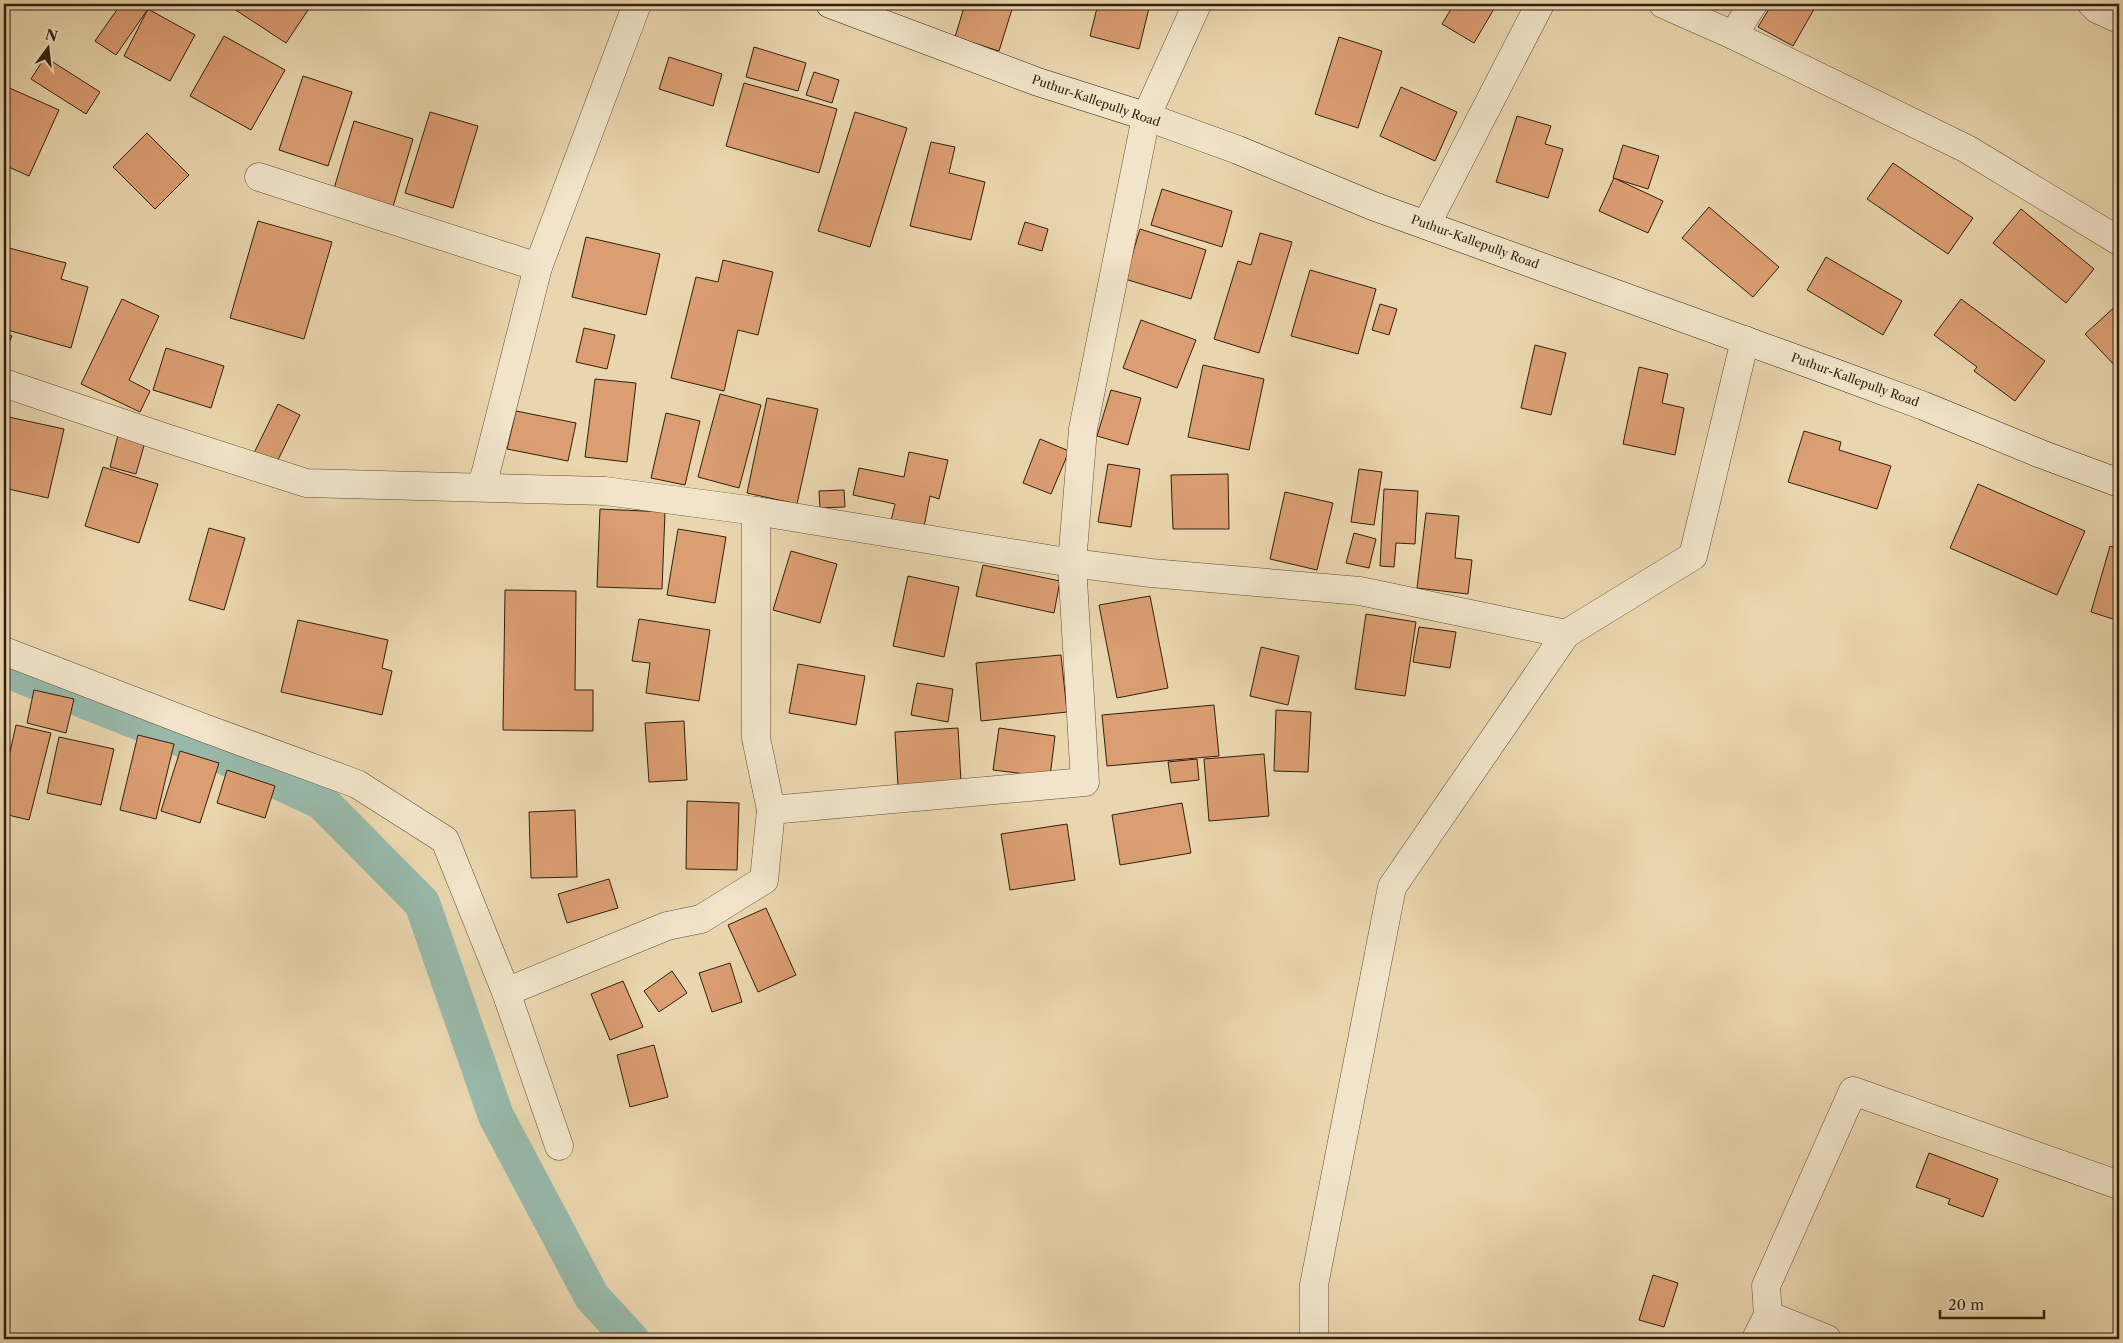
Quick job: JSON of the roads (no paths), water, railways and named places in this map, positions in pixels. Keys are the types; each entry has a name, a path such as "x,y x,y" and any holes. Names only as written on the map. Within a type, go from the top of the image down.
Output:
{"street":[{"path":"482,487 538,267 637,4"},
{"name":"Puthur-Kallepully Road","path":"830,4 1038,82 1146,117 1238,150 1373,206 1924,406 2041,454 2119,483"},
{"path":"771,810 1085,782 1072,563 1083,430 1146,117 1197,4"},
{"path":"1426,224 1540,4"},
{"path":"1663,4 1734,35 1967,149 2119,241"},
{"path":"1734,35 1753,4"},
{"path":"2092,4 2096,9 2119,19"},
{"path":"259,177 538,267"},
{"path":"1314,1339 1314,1285 1392,887 1566,634 1693,556 1745,340"},
{"path":"4,383 306,483 605,491 756,511 1072,563 1151,573 1360,591 1566,634"},
{"path":"506,992 667,926 701,919 764,880 771,810 756,738 756,511"},
{"path":"4,651 204,728 357,784 445,840 506,992 559,1146"},
{"path":"1756,1339 1768,1314 1766,1286 1853,1091 2119,1185"},
{"path":"1768,1314 1827,1339"}],"waterway":[{"path":"4,669 212,751 322,802 422,903 496,1116 592,1297 631,1339"}]}
